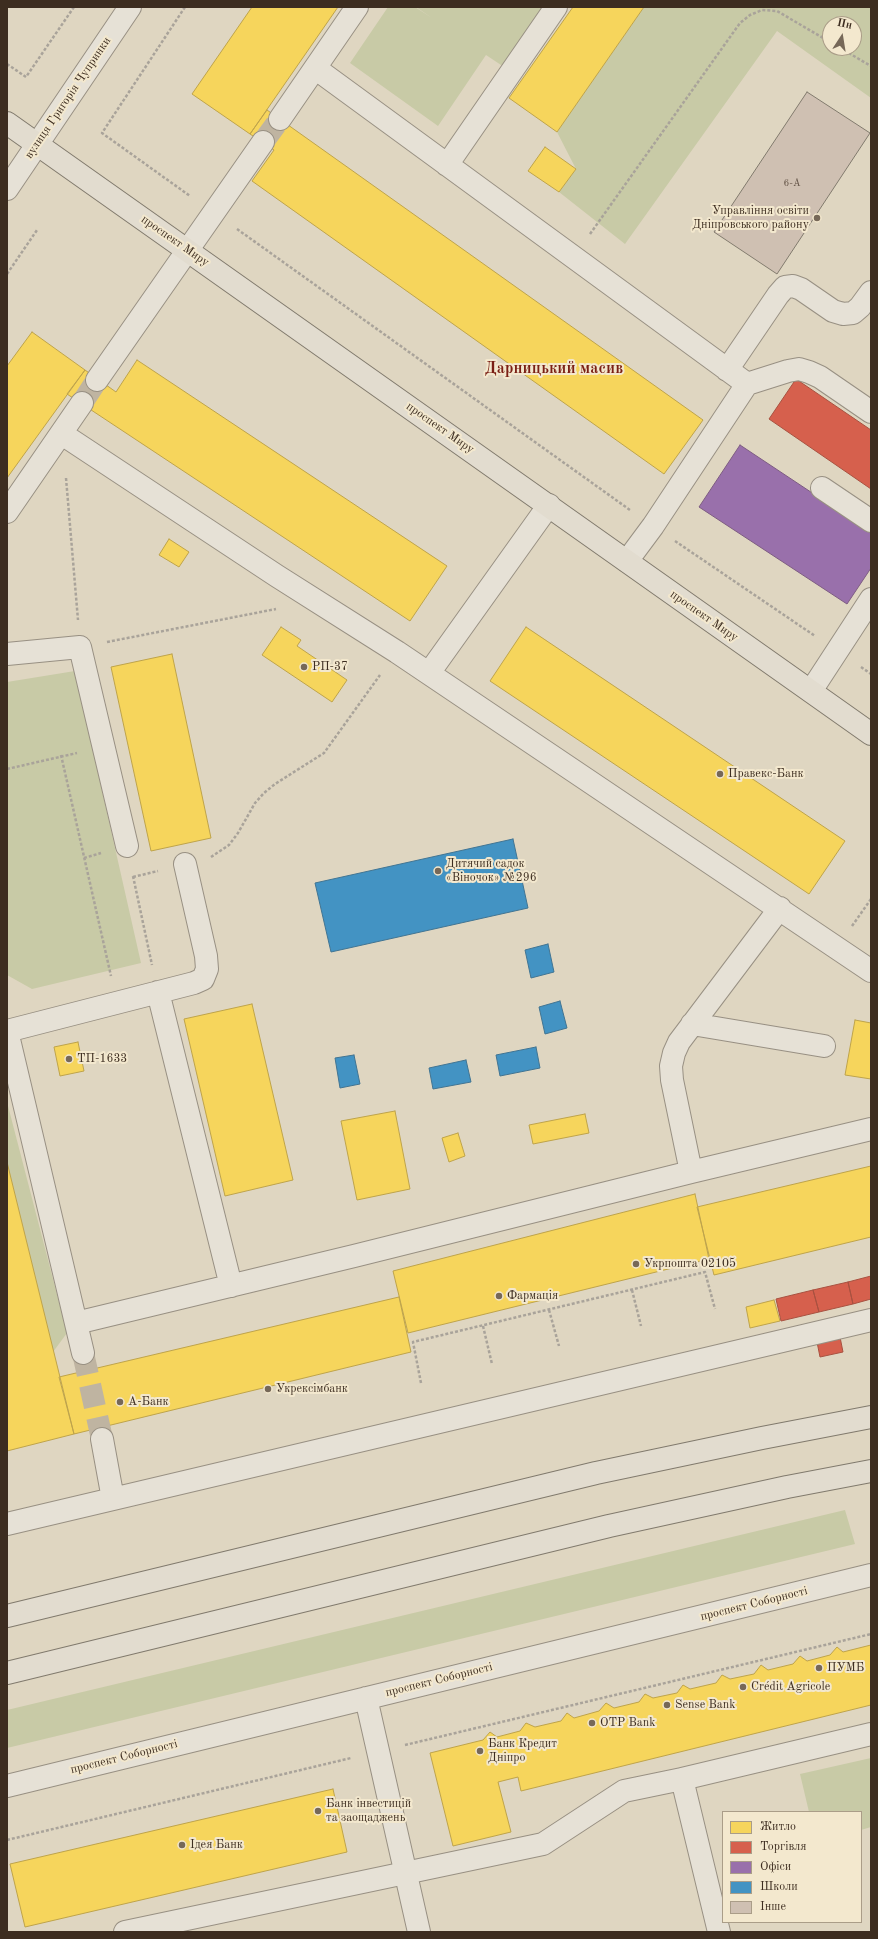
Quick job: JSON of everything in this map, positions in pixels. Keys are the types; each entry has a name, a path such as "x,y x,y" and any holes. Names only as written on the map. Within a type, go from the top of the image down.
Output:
{"main road":[{"name":"проспект Миру","path":"7,124 549,505 871,734"},
{"path":"7,1616 596,1473 871,1417"},
{"path":"7,1673 609,1526 787,1487 871,1471"}],"street":[{"name":"вулиця Григорія Чупринки","path":"7,189 130,7"},
{"path":"280,119 357,7"},
{"path":"447,165 556,7"},
{"path":"315,68 747,384"},
{"path":"97,380 263,142"},
{"path":"727,370 785,287 793,286 802,289 833,311 843,314 853,313 860,307 871,292"},
{"path":"627,561 653,526 747,384 798,369 820,377 871,412"},
{"path":"7,512 82,403"},
{"path":"62,434 429,673 780,908 871,971"},
{"path":"822,488 871,522"},
{"path":"429,673 549,505"},
{"path":"811,691 871,599"},
{"path":"7,654 80,647 126,846"},
{"path":"83,1354 7,1031 194,983 203,979 207,969 206,956 185,864"},
{"path":"691,1172 672,1080 671,1066 680,1042 692,1024 780,908"},
{"path":"158,992 231,1286"},
{"path":"692,1024 824,1046"},
{"path":"76,1323 871,1129"},
{"path":"7,1524 871,1320"},
{"path":"102,1439 113,1499"},
{"name":"проспект Соборності","path":"7,1786 871,1575"},
{"path":"366,1698 419,1932"},
{"path":"125,1932 543,1844 624,1791 682,1779 871,1734"},
{"path":"682,1779 719,1932"}],"path":[{"path":"7,64 26,77 74,7"},
{"path":"185,7 102,133 653,526 871,674"},
{"path":"574,258 740,23 762,10 777,10 822,37"},
{"path":"854,56 871,66"},
{"path":"7,274 37,230"},
{"path":"62,434 80,647 317,601"},
{"path":"133,877 209,858 229,844 238,833 256,802 264,793 275,784 324,753 397,652"},
{"path":"7,768 103,746"},
{"path":"61,755 117,1003"},
{"path":"126,846 158,992"},
{"path":"421,1382 413,1342 705,1272 715,1309"},
{"path":"632,1290 641,1326"},
{"path":"549,1310 559,1346"},
{"path":"483,1326 492,1364"},
{"path":"7,1840 871,1634"}],"green space":[{"path":"388,7 415,7 432,18 416,7 556,7 510,71 486,55 438,126 350,63"},
{"path":"644,7 871,7 871,98 777,31 625,244 559,192 576,169 557,132"},
{"path":"75,671 141,963 32,989 7,975 7,682"},
{"path":"7,1102 67,1333 53,1352 7,1163"},
{"path":"845,1510 855,1544 7,1748 7,1710"},
{"path":"871,1758 871,1827 862,1830 862,1811 809,1811 800,1774"}],"building: Житло":[{"path":"252,7 338,7 250,134 192,94"},
{"path":"573,7 644,7 557,132 509,98"},
{"path":"267,110 703,420 664,474 252,181 274,150 250,134"},
{"path":"545,147 576,169 559,192 528,171"},
{"path":"32,332 85,370 7,478 7,366"},
{"path":"137,360 447,566 410,621 67,394 85,370 116,392"},
{"path":"169,539 189,552 179,567 159,555"},
{"name":"РП-37","path":"281,627 301,640 297,646 347,680 332,702 262,655"},
{"path":"526,627 845,841 809,894 490,681"},
{"path":"172,654 211,838 151,851 111,667"},
{"path":"252,1004 293,1180 225,1196 184,1019"},
{"path":"855,1020 871,1023 871,1079 845,1075"},
{"name":"ТП-1633","path":"78,1042 84,1071 60,1076 54,1047"},
{"path":"395,1111 410,1189 357,1200 341,1121"},
{"path":"585,1114 589,1133 533,1144 529,1125"},
{"path":"458,1133 465,1156 449,1162 442,1138"},
{"path":"7,1162 74,1434 7,1451"},
{"path":"871,1166 871,1237 714,1275 697,1207"},
{"path":"695,1194 709,1259 408,1333 393,1271"},
{"path":"399,1297 411,1352 74,1434 59,1377"},
{"path":"774,1300 780,1321 750,1328 746,1307"},
{"path":"871,1645 871,1705 521,1791 518,1777 498,1782 511,1832 453,1846 430,1753 483,1740 490,1732 497,1737 520,1731 526,1723 535,1727 561,1721 567,1713 574,1718 599,1711 606,1703 614,1708 639,1702 645,1694 653,1698 677,1693 683,1685 690,1689 716,1683 722,1675 730,1679 754,1674 761,1665 768,1670 793,1664 800,1656 807,1661 830,1655 837,1647 843,1652"},
{"path":"333,1789 347,1852 25,1927 10,1864"}],"building: Торгівля":[{"path":"796,379 871,430 871,489 769,419"},
{"path":"871,1276 871,1299 853,1304 848,1282"},
{"path":"848,1282 853,1304 819,1312 813,1290"},
{"path":"813,1290 819,1312 781,1321 776,1299"},
{"path":"840,1337 843,1352 820,1357 817,1342"}],"building: Офіси":[{"path":"740,445 871,532 871,568 847,604 699,507"}],"building: Школи":[{"path":"513,839 528,908 331,952 315,883"},
{"path":"548,944 554,972 531,978 525,950"},
{"path":"560,1001 567,1028 545,1034 539,1007"},
{"path":"536,1047 540,1068 500,1076 496,1055"},
{"path":"354,1055 360,1084 340,1088 335,1058"},
{"path":"466,1060 471,1082 433,1089 429,1068"}],"building: Інше":[{"path":"807,92 870,133 777,274 714,232"}],"tunnel":[{"path":"263,142 280,119"},
{"path":"82,403 97,380"},
{"path":"83,1353 102,1439"}],"place":[{"name":"Управління освіти Дніпровського району","path":"817,218"},
{"name":"РП-37","path":"304,667"},
{"name":"Правекс-Банк","path":"720,774"},
{"name":"Дитячий садок «Віночок» №296","path":"438,871"},
{"name":"ТП-1633","path":"69,1059"},
{"name":"Укрпошта 02105","path":"636,1264"},
{"name":"Фармація","path":"499,1296"},
{"name":"Укрексімбанк","path":"268,1389"},
{"name":"А-Банк","path":"120,1402"},
{"name":"ПУМБ","path":"819,1668"},
{"name":"Crédit Agricole","path":"743,1687"},
{"name":"Sense Bank","path":"667,1705"},
{"name":"OTP Bank","path":"592,1723"},
{"name":"Банк Кредит Дніпро","path":"480,1751"},
{"name":"Банк інвестицій та заощаджень","path":"318,1811"},
{"name":"Ідея Банк","path":"182,1845"}],"district":[{"name":"Дарницький масив","path":"554,369"}]}
